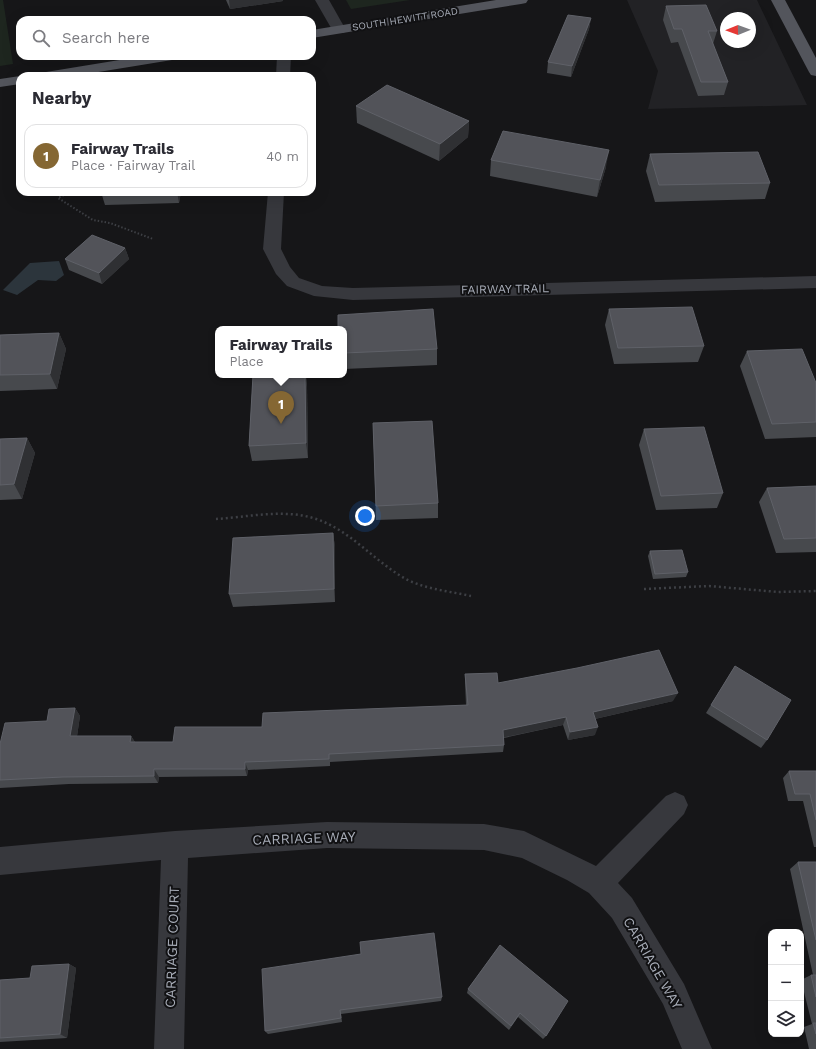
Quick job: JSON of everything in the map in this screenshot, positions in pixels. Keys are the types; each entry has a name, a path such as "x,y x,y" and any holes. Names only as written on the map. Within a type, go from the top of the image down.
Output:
{"main road":[{"name":"SOUTH HEWITT ROAD","path":"316,33 522,0"},
{"path":"778,0 816,72"},
{"path":"71,72 147,60"},
{"path":"0,83 16,81"}],"street":[{"path":"322,0 339,30"},
{"path":"283,72 284,60"},
{"name":"FAIRWAY TRAIL","path":"276,196 272,249 282,270 293,282 320,292 353,294 816,282"},
{"path":"599,883 675,805"},
{"name":"CARRIAGE WAY","path":"0,861 175,845 327,835 484,837 524,844 577,870 599,883 622,908 670,987 697,1049"},
{"name":"CARRIAGE COURT","path":"168,1049 175,845"}],"path":[{"path":"62,196 58,198 93,220 110,223 153,239"},
{"path":"216,519 298,515 314,517 350,538 404,578 428,587 470,596"},
{"path":"644,589 709,586 778,592 816,591"}],"shaded area":[{"path":"0,0 3,0 13,64 0,66"},
{"path":"346,0 410,0 351,9"},
{"path":"627,0 757,0 807,105 648,109 658,71"},
{"path":"59,261 64,275 56,281 38,280 17,295 3,290 30,263"}],"building":[{"path":"706,5 717,31 708,31 728,82 701,82 682,29 674,29 666,6"},
{"path":"568,15 591,18 572,66 548,62"},
{"path":"387,85 469,121 440,144 356,106"},
{"path":"503,131 609,150 600,180 491,160"},
{"path":"758,152 770,183 659,185 650,154"},
{"path":"92,235 125,248 99,273 65,259"},
{"path":"692,307 704,346 618,348 609,309"},
{"path":"433,309 437,349 347,353 347,326 338,326 338,315"},
{"path":"59,333 50,374 0,375 0,335"},
{"path":"802,349 816,383 816,422 772,424 747,351"},
{"path":"253,378 305,378 306,443 249,446"},
{"path":"432,421 438,503 376,506 373,423"},
{"path":"704,427 723,493 661,496 644,429"},
{"path":"27,438 14,484 0,485 0,439"},
{"path":"816,486 816,538 784,539 767,488"},
{"path":"333,533 334,589 229,594 233,538"},
{"path":"682,550 688,572 655,574 650,551"},
{"path":"659,650 678,693 593,712 598,727 570,732 566,717 503,730 504,745 329,754 329,759 245,762 245,769 154,769 154,776 63,777 0,780 0,744 5,723 47,721 49,709 75,708 70,736 131,736 130,742 173,742 175,727 262,727 263,713 468,705 465,674 497,673 498,683"},
{"path":"735,666 791,700 767,740 711,705"},
{"path":"789,771 816,771 816,820 810,794 795,794"},
{"path":"798,862 816,862 816,940"},
{"path":"434,933 442,997 340,1010 341,1018 265,1031 262,969 361,954 360,942"},
{"path":"500,945 568,1001 546,1036 520,1013 511,1026 468,989"},
{"path":"69,964 60,1034 0,1038 0,980 30,978 32,966"},
{"path":"811,975 816,975 816,997"},
{"path":"813,1023 816,1023 816,1034"}],"place":[{"name":"Fairway Trails","path":"281,424"}]}
